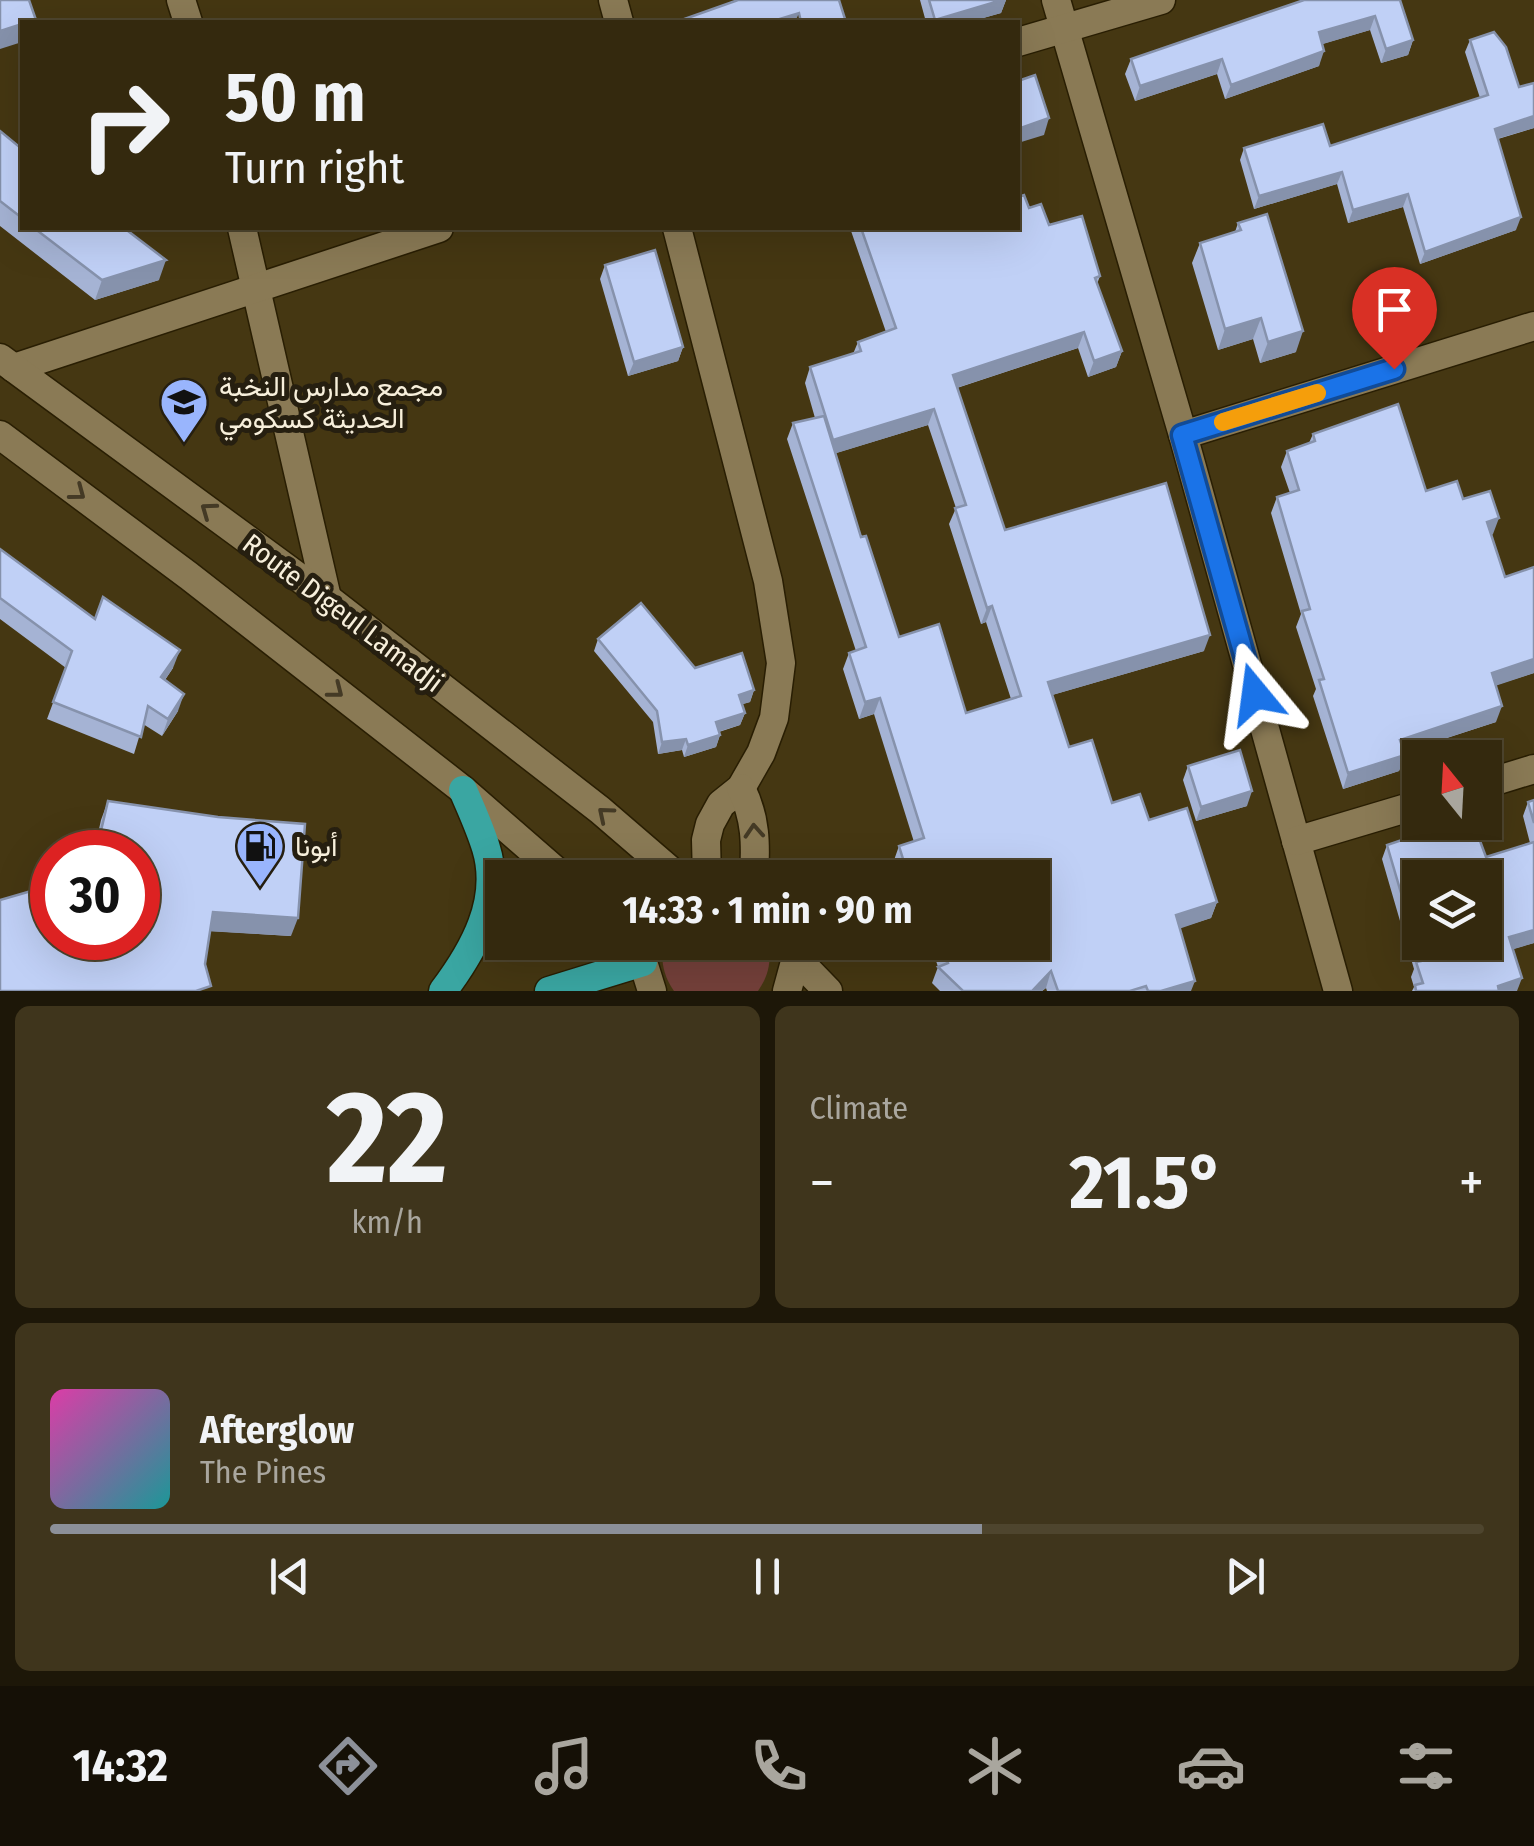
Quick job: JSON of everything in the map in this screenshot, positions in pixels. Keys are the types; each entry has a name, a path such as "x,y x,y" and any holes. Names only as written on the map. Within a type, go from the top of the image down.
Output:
{"main road":[{"path":"444,991 471,950 492,890 487,850 463,790"},
{"path":"549,991 617,960"}],"street":[{"path":"1056,0 1338,991"},
{"path":"1020,41 1161,0"},
{"path":"243,230 327,598"},
{"path":"7,363 433,230"},
{"path":"677,230 777,623 781,664 774,718 741,788 721,804 710,824 707,860"},
{"path":"1182,435 1534,326"},
{"name":"Route Digeul Lamadji","path":"7,363 327,598 600,810 657,860"},
{"path":"0,435 189,576 463,790 543,860"},
{"path":"1502,779 1534,769"},
{"path":"741,788 752,810 755,860"},
{"path":"1296,842 1402,810"},
{"path":"646,960 652,991"},
{"path":"787,991 793,960"},
{"path":"803,960 828,991"}],"shaded area":[{"path":"663,960 769,960 758,991 674,991"}],"building":[{"path":"0,0 29,0 36,20 20,20 20,25 0,31"},
{"path":"738,0 839,0 845,20 801,20 799,13 776,20 682,20"},
{"path":"929,0 1002,0 935,20"},
{"path":"1304,0 1400,0 1413,40 1386,49 1375,16 1319,32 1324,51 1231,85 1222,59 1140,86 1131,59"},
{"path":"1494,32 1506,47 1519,87 1534,83 1534,116 1495,129 1521,217 1425,252 1408,194 1353,210 1342,172 1259,196 1244,148 1323,124 1330,146 1488,95 1470,40"},
{"path":"1035,75 1049,118 1020,128 1020,80"},
{"path":"0,131 20,147 20,216 0,201"},
{"path":"1024,195 1029,208 1041,204 1049,225 1082,216 1100,276 1095,278 1122,351 1094,361 1084,332 953,375 1005,530 1166,483 1210,635 1048,682 1069,747 1092,740 1112,803 1140,794 1149,820 1187,808 1217,902 1176,915 1195,981 1161,991 1148,991 1146,986 1130,991 1058,991 1051,971 1032,991 963,991 938,967 947,960 1050,960 1050,860 903,860 899,846 924,838 880,698 865,702 849,653 866,647 793,423 824,416 861,537 866,536 899,637 939,624 966,713 1021,696 955,508 966,505 934,409 833,440 810,367 861,351 858,342 896,328 862,230 1020,230 1020,196"},
{"path":"1267,214 1303,331 1268,342 1261,318 1225,329 1200,243 1241,230 1238,223"},
{"path":"37,230 127,230 166,260 102,280"},
{"path":"655,250 683,347 634,362 605,265"},
{"path":"1398,404 1426,491 1457,481 1463,499 1490,491 1499,518 1487,522 1505,577 1534,567 1534,659 1492,673 1502,706 1400,740 1402,756 1348,773 1319,680 1324,679 1302,611 1310,609 1277,497 1299,490 1287,451 1315,441 1313,434"},
{"path":"0,549 95,619 103,597 180,650 161,677 184,694 168,719 148,706 141,737 53,702 72,651 0,598"},
{"path":"641,603 695,668 742,653 754,690 739,695 745,713 716,722 720,735 688,745 686,739 662,742 657,711 598,639"},
{"path":"1240,750 1252,791 1201,807 1188,766"},
{"path":"1534,800 1534,823 1528,802"},
{"path":"108,801 218,817 305,824 298,918 213,912 205,964 211,986 196,991 0,991 0,900 30,891 30,960 160,960 160,830 101,830"},
{"path":"1402,840 1480,840 1486,857 1534,842 1534,930 1509,937 1522,978 1498,986 1499,991 1416,991 1415,985 1423,983 1416,962 1421,960 1502,960 1502,860 1402,860 1402,896 1387,845"}],"slow traffic":[{"path":"1223,422 1317,393"}],"place":[{"name":"مجمع مدارس النخبة الحديثة كسكومي","path":"184,444"},
{"name":"أبونا","path":"260,888"}],"route":[{"path":"1255,694 1182,435 1394,369"}]}
